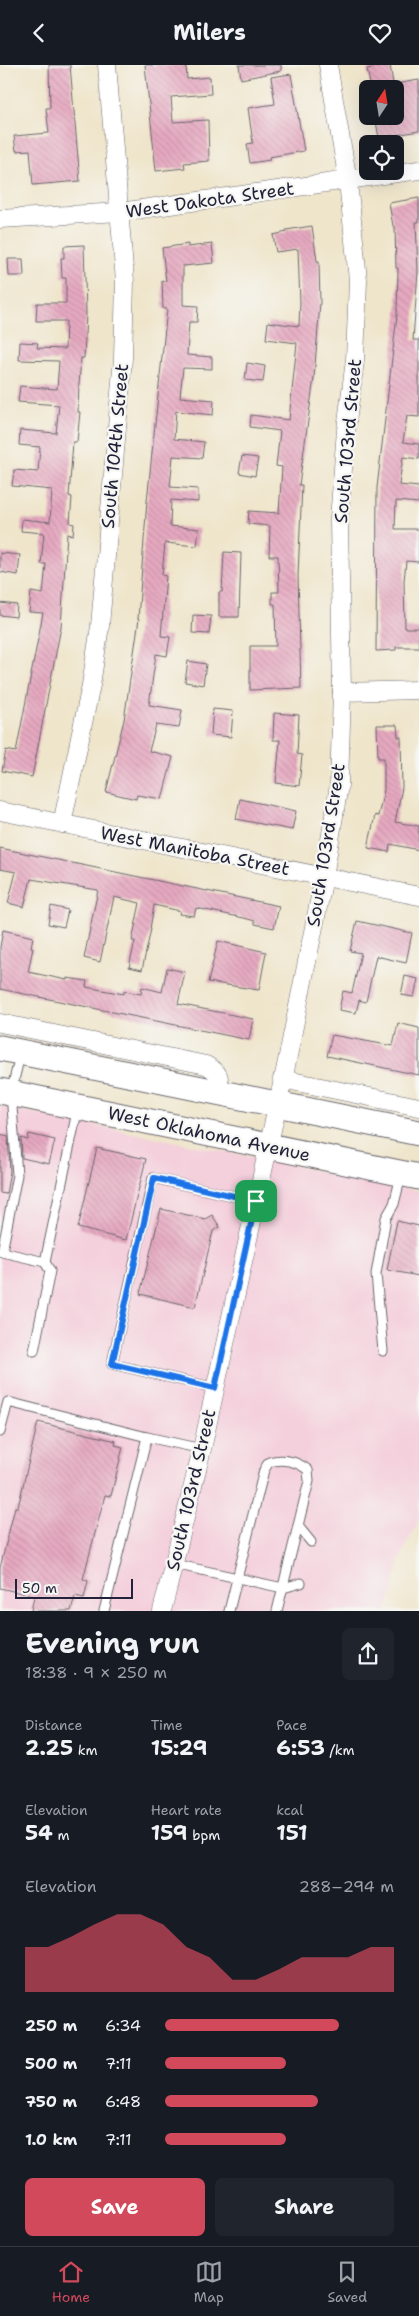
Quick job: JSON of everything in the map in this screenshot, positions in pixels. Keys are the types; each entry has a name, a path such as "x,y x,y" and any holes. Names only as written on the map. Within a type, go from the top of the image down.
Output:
{"main road":[{"path":"10,1050 419,1133"},
{"name":"West Oklahoma Avenue","path":"6,1092 410,1175"}],"street":[{"name":"South 104th Street","path":"62,824 91,685 100,626 123,358 125,281 107,65"},
{"name":"South 103rd Street","path":"162,1611 202,1449 268,1146 324,877 339,785 342,692 339,520 346,431 355,360 358,280 348,181 328,65"},
{"name":"West Dakota Street","path":"0,219 120,212 419,170"},
{"path":"342,692 419,690"},
{"name":"West Manitoba Street","path":"0,811 419,896"},
{"path":"0,1023 206,1065 217,1071 220,1081 220,1093"},
{"path":"282,1079 419,1107"}],"lane":[{"path":"10,1050 6,1092 17,1175 1,1252 45,1262"},
{"path":"34,1351 50,1271 45,1262 78,1107"},
{"path":"383,1351 376,1274 386,1218 410,1175"},
{"path":"215,1388 112,1364 114,1354 154,1178 256,1201"},
{"path":"0,1431 8,1402 202,1449"},
{"path":"104,1611 147,1437"},
{"path":"229,1611 264,1471 268,1462 278,1459 301,1465 308,1470 309,1481 277,1611"},
{"path":"298,1526 311,1542"},
{"path":"174,1564 283,1588 301,1583"}],"shaded area":[{"path":"0,1106 419,1191 419,1520 400,1558 387,1611 0,1611"}],"building":[{"path":"49,65 70,65 80,181 33,185 30,150 16,151 14,136 49,133 46,108 50,108"},
{"path":"145,65 186,65 187,79 210,77 211,94 171,97 173,122 208,120 209,161 184,163 185,168 156,171"},
{"path":"239,65 281,65 281,71 241,79"},
{"path":"390,65 392,80 369,80 367,69"},
{"path":"291,74 304,151 269,157 270,160 250,163 247,144 253,143 248,108 275,104 271,77"},
{"path":"419,80 419,131 396,135 378,135 377,125 404,125 404,82"},
{"path":"419,198 419,222 416,222 418,271 413,340 419,340 419,417 407,416 403,442 419,444 419,459 403,457 399,485 419,487 419,503 396,501 395,529 419,529 419,562 406,561 404,581 405,628 419,628 419,647 396,647 396,650 376,651 377,488 397,315 398,268 396,268 395,226 393,226 389,203"},
{"path":"312,226 317,261 319,261 320,303 314,378 299,485 302,485 298,575 301,688 250,690 250,646 276,646 275,604 272,604 272,592 279,592 278,556 269,556 270,526 248,524 249,511 279,513 282,467 276,466 280,431 250,427 251,415 289,420 297,343 266,339 268,322 299,326 298,249 276,252 273,235 287,232 286,230"},
{"path":"188,244 188,247 212,244 214,263 183,266 183,305 198,306 197,322 189,322 187,355 212,357 212,369 183,368 180,397 214,400 213,415 176,411 174,439 204,442 202,458 173,456 170,487 198,489 198,502 171,500 170,526 199,529 197,546 165,543 162,575 166,576 161,636 170,637 167,656 156,654 149,705 182,710 179,728 156,725 149,751 173,757 162,799 137,795 136,799 106,792 124,720 139,619 147,501 167,309 163,309 162,281 166,281 162,248"},
{"path":"84,245 86,313 84,358 81,358 78,412 80,412 77,442 73,442 69,496 72,497 70,523 74,524 73,535 67,534 61,627 32,777 2,771 6,750 16,752 43,613 29,612 31,592 43,594 46,564 41,564 44,533 21,531 22,519 50,522 52,490 12,486 14,470 38,472 40,447 19,445 20,430 56,433 59,405 18,402 20,386 57,389 59,361 19,360 20,342 38,343 37,348 65,349 66,321 36,321 37,303 66,303 66,278 62,278 61,258 64,258 64,246"},
{"path":"8,259 23,259 24,276 9,276"},
{"path":"247,363 265,366 263,382 245,380"},
{"path":"242,456 258,458 255,476 239,473"},
{"path":"224,552 241,553 239,617 219,617 219,592 222,592"},
{"path":"0,553 20,555 18,575 0,572"},
{"path":"0,603 17,605 16,617 0,615"},
{"path":"193,615 211,616 209,634 192,633"},
{"path":"188,661 206,664 203,685 185,682"},
{"path":"213,709 233,711 231,737 211,735"},
{"path":"274,713 299,715 297,754 302,755 299,786 276,783 280,740 273,740"},
{"path":"377,725 397,725 398,737 401,737 402,788 395,822 419,826 419,850 390,844 389,852 368,848 375,815 378,816 384,790 384,758 378,758"},
{"path":"240,799 296,811 292,830 236,819"},
{"path":"0,848 279,906 274,928 255,924 255,921 244,918 196,908 194,916 179,914 180,911 154,905 142,970 129,967 135,941 132,941 140,903 114,897 100,962 84,958 98,890 31,879 24,907 8,903 16,872 0,869"},
{"path":"51,906 68,910 64,927 48,924"},
{"path":"357,921 412,933 406,963 376,956 366,1002 359,1000 356,1013 339,1010 343,991 352,993 361,953 350,951"},
{"path":"3,930 33,937 31,947 33,948 28,972 67,980 67,978 87,981 86,987 124,994 124,991 141,994 142,987 162,992 167,968 185,972 178,1004 253,1019 249,1040 0,989 0,947"},
{"path":"218,941 266,952 259,990 208,982"},
{"path":"405,976 418,979 414,997 401,995"},
{"path":"398,1023 419,1028 419,1075 327,1056 332,1035 393,1046"},
{"path":"0,1134 8,1136 10,1171 6,1194 0,1193"},
{"path":"29,1134 55,1140 49,1164 22,1158 21,1138 28,1140"},
{"path":"97,1148 146,1159 126,1240 78,1228"},
{"path":"161,1209 205,1219 212,1215 220,1227 213,1231 195,1307 140,1294"},
{"path":"397,1221 419,1226 419,1276 387,1270"},
{"path":"38,1422 116,1441 115,1445 123,1447 111,1496 105,1495 83,1579 88,1581 84,1598 75,1596 71,1611 31,1611 34,1596 0,1588 0,1568 15,1507 18,1507"}],"route":[{"path":"154,1178 256,1201 215,1388 112,1364 154,1178"}]}
